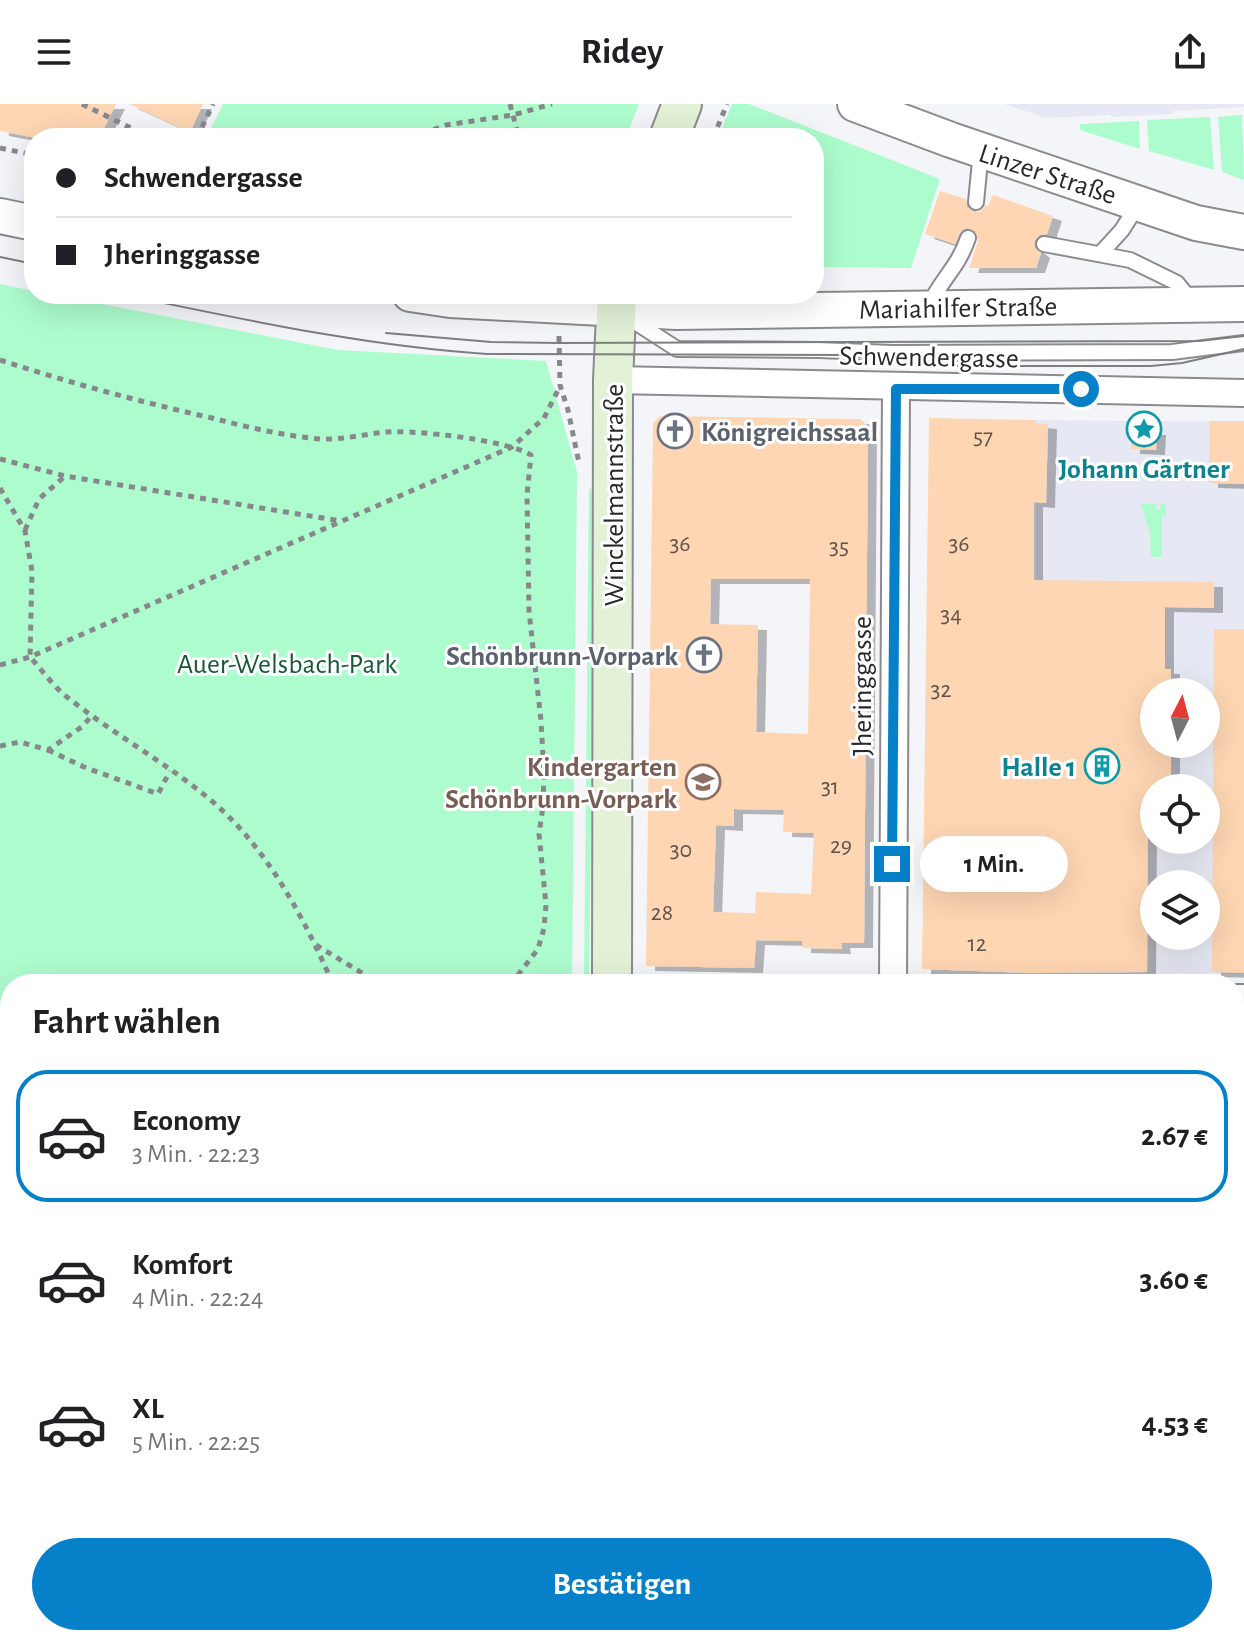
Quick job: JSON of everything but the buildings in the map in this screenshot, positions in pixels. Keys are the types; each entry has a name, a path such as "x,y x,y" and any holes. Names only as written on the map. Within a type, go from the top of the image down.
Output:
{"main road":[{"path":"673,128 682,104"},
{"name":"Winckelmannstraße","path":"612,974 613,380 616,304"}],"street":[{"name":"Linzer Straße","path":"855,104 1196,223 1244,232"},
{"path":"0,216 24,221"},
{"name":"Mariahilfer Straße","path":"628,304 676,312 1229,303"},
{"name":"Mariahilfer Straße","path":"536,304 577,304"},
{"name":"Schwendergasse","path":"613,380 896,389 1244,393"},
{"name":"Jheringgasse","path":"893,974 896,389"}],"lane":[{"path":"976,202 981,150"},
{"path":"1101,253 1122,230 1139,203"},
{"path":"928,308 940,285 961,259 968,238"},
{"path":"1044,244 1130,260 1229,303"},
{"path":"619,304 677,349 892,353 1172,352 1244,343"}],"path":[{"path":"82,104 128,128"},
{"path":"202,128 213,104"},
{"path":"510,104 516,128"},
{"path":"438,128 513,115 552,104"},
{"path":"717,128 727,104"},
{"path":"0,148 24,153"},
{"path":"0,665 30,657 512,447 544,418 560,385 558,305"},
{"path":"0,360 123,397 261,430 320,439 356,438 388,432 423,433 512,447 531,455 527,486 529,611 542,734 544,795 539,834 546,905 538,949 519,974"},
{"path":"0,459 65,476 342,521"},
{"path":"25,531 39,499 65,476"},
{"path":"0,488 25,531 32,571 30,657 65,695 209,798 256,847 278,879 328,974"},
{"path":"48,750 83,726 92,715"},
{"path":"0,746 20,742 48,750 84,767 158,794 170,771"},
{"path":"315,944 364,974"}],"shaded area":[{"path":"1004,104 1244,104 1244,107 1173,111 1173,114 1041,118"},
{"path":"1036,420 1244,422 1244,974 1030,973 1036,660"}],"green space":[{"path":"223,104 639,104 630,128 211,128"},
{"path":"732,104 749,104 810,128 722,128"},
{"path":"1242,115 1244,180 1222,172 1218,117"},
{"path":"1210,117 1214,170 1149,151 1147,120"},
{"path":"1139,121 1140,149 1080,130 1080,124"},
{"path":"824,133 940,179 911,268 824,267"},
{"name":"Auer-Welsbach-Park","path":"0,284 24,289 24,304 102,304 338,350 546,361 577,472 572,974 0,974"},
{"path":"589,488 594,490 595,517 589,974 584,974"},
{"path":"1141,504 1156,504 1156,509 1160,510 1161,504 1166,504 1166,515 1162,515 1162,557 1151,557 1150,534"}],"tram line":[{"path":"0,257 24,262"},
{"path":"169,304 349,338 487,354 842,355 937,366 1151,366 1182,363 1244,349"},
{"path":"386,333 491,342 559,343 1199,341 1244,336"}],"place":[{"name":"Johann Gärtner","path":"1144,429"},
{"name":"Königreichssaal","path":"675,431"},
{"name":"Schönbrunn-Vorpark","path":"704,655"},
{"name":"Halle 1","path":"1102,766"},
{"name":"Kindergarten Schönbrunn-Vorpark","path":"703,782"}],"route":[{"path":"892,864 896,389 1081,389"}]}
